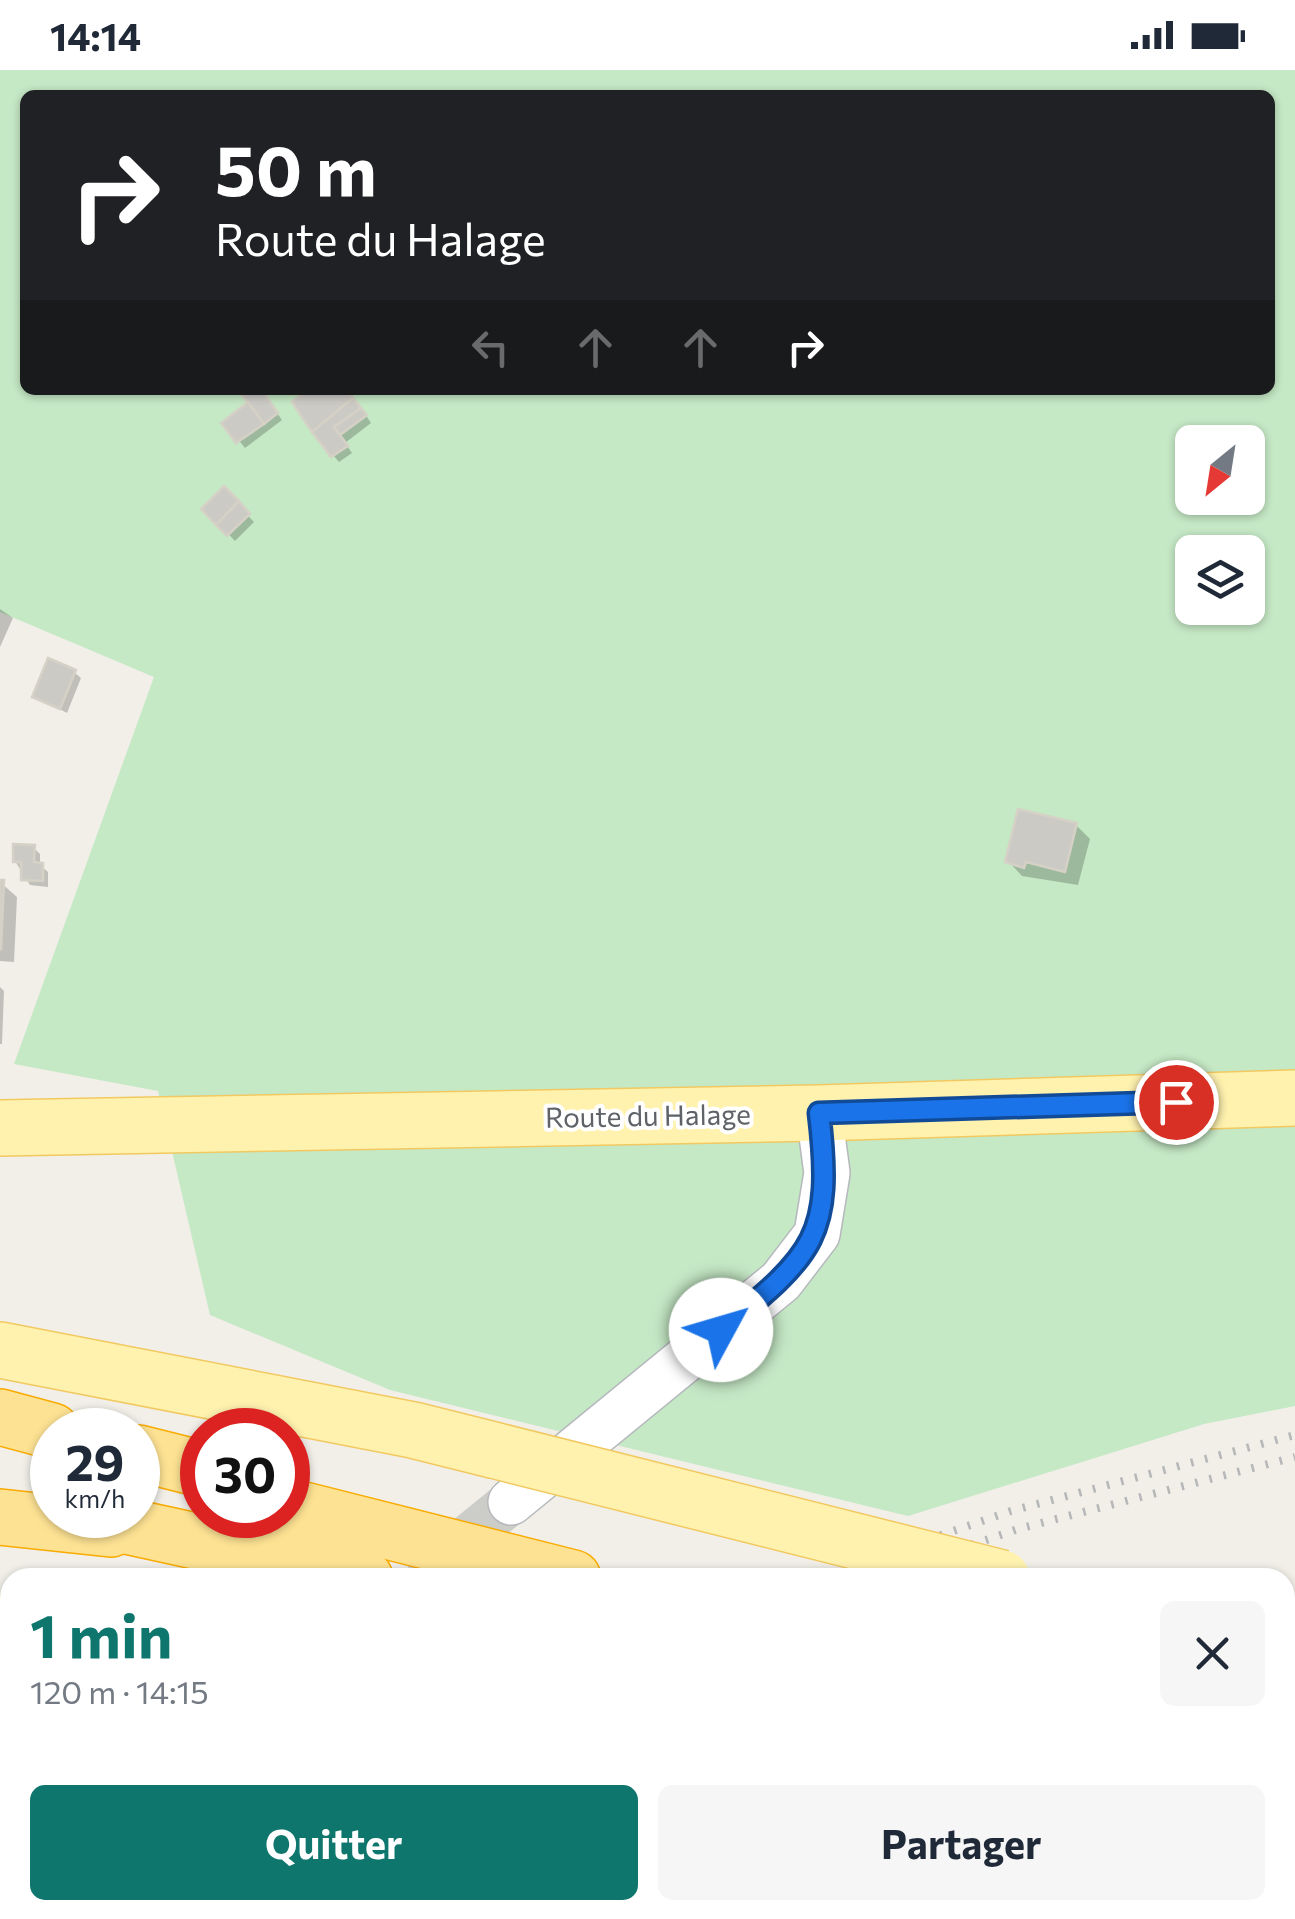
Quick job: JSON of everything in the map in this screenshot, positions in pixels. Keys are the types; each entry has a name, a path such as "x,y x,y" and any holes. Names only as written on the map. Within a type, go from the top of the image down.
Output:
{"highway":[{"path":"0,1417 30,1425"},
{"path":"0,1447 30,1452"},
{"path":"310,1499 537,1568"},
{"path":"0,1500 30,1506"},
{"path":"310,1512 534,1568"},
{"path":"0,1517 176,1535"},
{"path":"160,1532 321,1568"}],"main road":[{"name":"Route du Halage","path":"0,1128 819,1113 1295,1098"},
{"path":"0,1350 414,1430 962,1568"}],"street":[{"path":"512,1502 781,1281 817,1234 826,1173 819,1113"}],"green space":[{"path":"0,70 1295,70 1295,1406 1204,1424 908,1516 390,1390 210,1315 158,1091 14,1064 154,677 0,612"}],"building":[{"path":"242,395 265,395 278,413 264,424"},
{"path":"301,395 353,398 312,432 292,402"},
{"path":"353,398 361,408 334,427 348,446 331,457 312,432"},
{"path":"248,402 264,424 236,443 221,423"},
{"path":"361,408 367,415 340,435 334,427"},
{"path":"224,486 239,501 216,525 201,509"},
{"path":"239,501 250,514 227,536 216,525"},
{"path":"48,658 76,670 60,709 32,697"},
{"path":"1018,809 1077,823 1065,872 1026,862 1024,868 1005,862"},
{"path":"13,844 35,845 34,862 43,863 43,881 21,880 21,862 13,862"},
{"path":"0,880 4,880 1,949 0,949"}],"tunnel":[{"path":"429,1568 511,1502"}],"railway":[{"path":"846,1568 1011,1511 1295,1435"},
{"path":"905,1568 1018,1529 1295,1457"}],"route":[{"path":"721,1330 781,1281 817,1234 826,1173 819,1113 1176,1102"}]}
